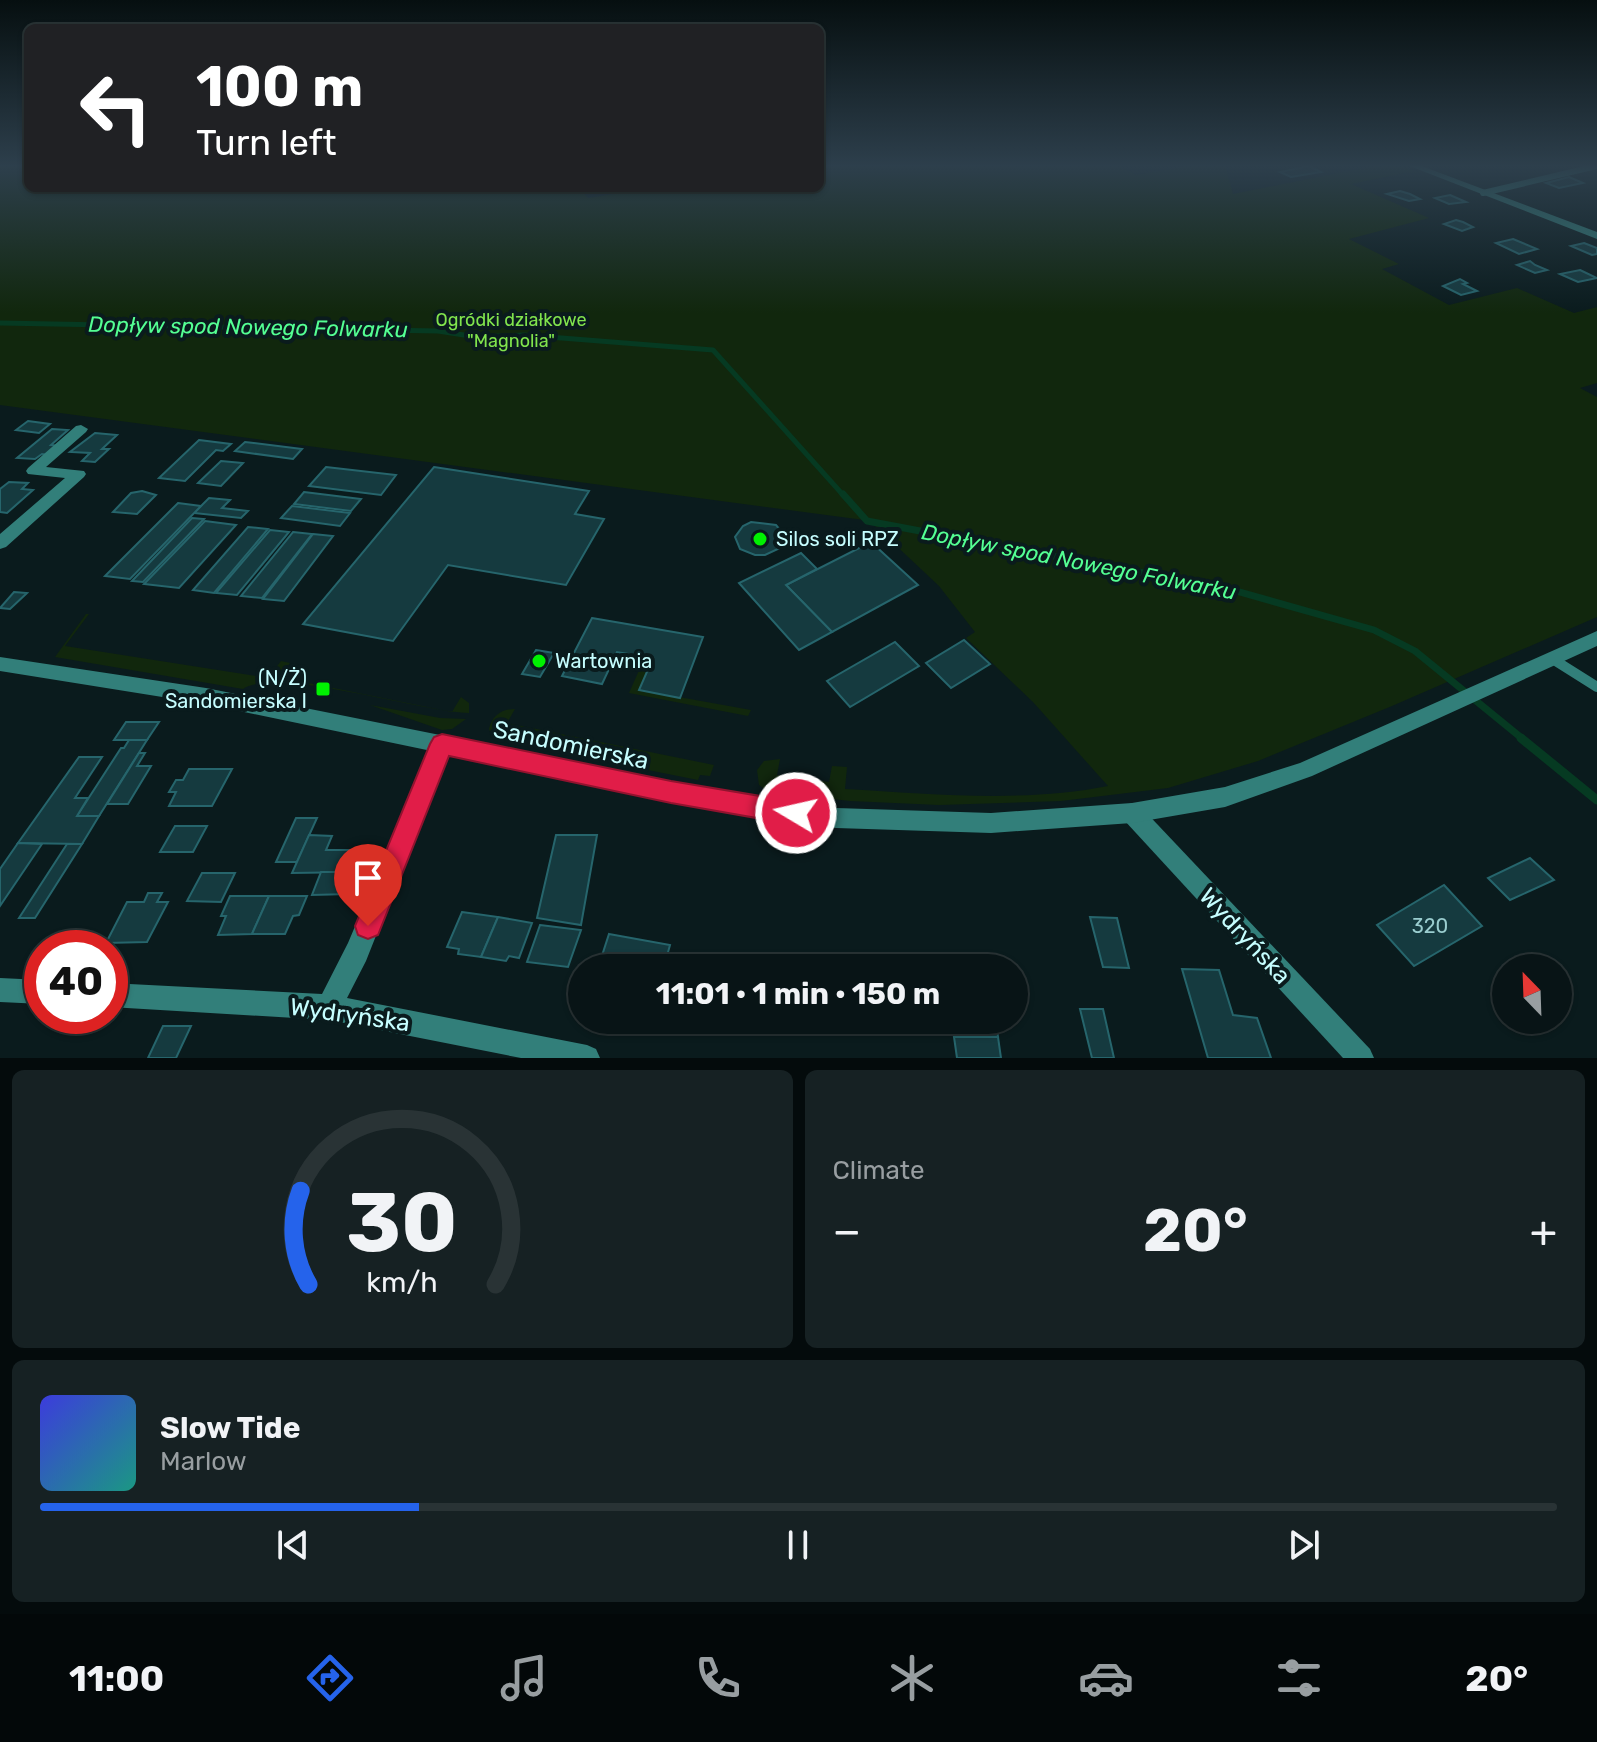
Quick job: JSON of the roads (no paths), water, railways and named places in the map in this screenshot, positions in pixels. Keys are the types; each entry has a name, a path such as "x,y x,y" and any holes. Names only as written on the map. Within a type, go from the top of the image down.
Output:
{"street":[{"path":"1540,214 1597,236"},
{"path":"0,543 79,474 33,471 81,429"},
{"name":"Sandomierska","path":"0,664 206,696 678,794 819,816 928,823 991,823 1134,812 1225,797 1305,770 1597,638"},
{"path":"329,1007 357,952 442,744"},
{"name":"Wydryńska","path":"1134,812 1361,1058"},
{"path":"0,990 24,991"},
{"name":"Wydryńska","path":"128,996 329,1007 490,1048 587,1058"}],"lane":[{"path":"1551,658 1597,687"}],"waterway":[{"name":"Dopływ spod Nowego Folwarku","path":"0,323 438,331 477,337 524,335 713,350 844,496"},
{"name":"Dopływ spod Nowego Folwarku","path":"843,494 867,521 1229,589 1374,630 1415,651 1524,740"},
{"name":"Dopływ spod Nowego Folwarku","path":"1521,738 1597,800"}],"place":[{"name":"Silos soli RPZ","path":"760,539"},
{"name":"Wartownia","path":"539,661"},
{"name":"(N/Ż) Sandomierska I","path":"323,689"}],"park label":[{"name":"Ogródki działkowe \"Magnolia\"","path":"511,330"}]}
